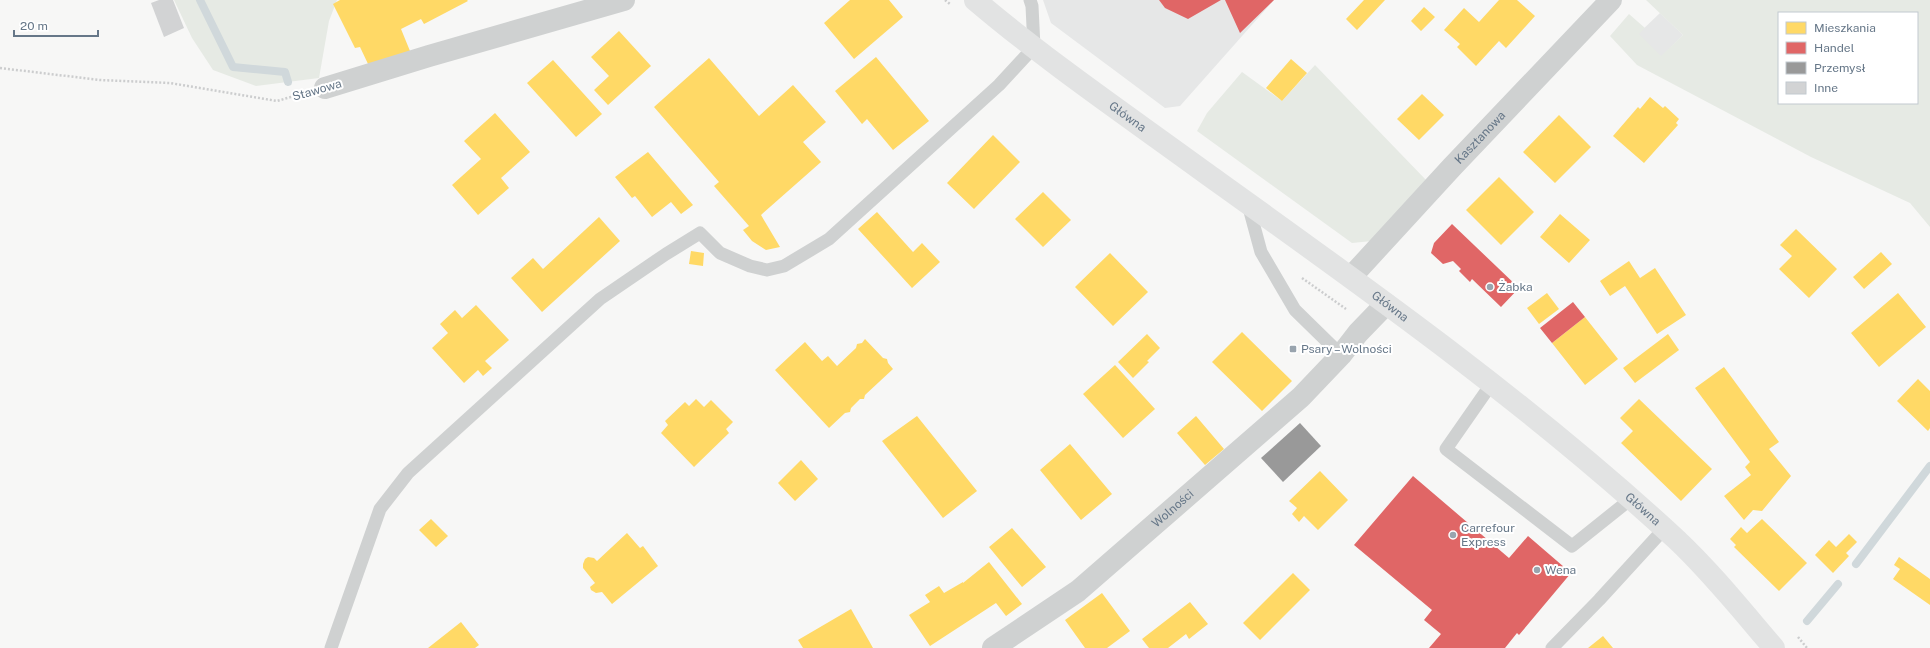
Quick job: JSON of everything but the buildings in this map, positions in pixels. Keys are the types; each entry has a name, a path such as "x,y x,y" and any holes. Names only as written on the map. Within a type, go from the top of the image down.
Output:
{"main road":[{"name":"Główna","path":"975,0 1034,47 1351,277 1492,382 1632,498 1678,541 1723,589 1774,648"}],"street":[{"name":"Stawowa","path":"325,88 624,0"},
{"name":"Kasztanowa","path":"1351,277 1458,161 1611,0"},
{"name":"Wolności","path":"993,648 1078,592 1302,397 1341,355 1358,333 1386,304"}],"lane":[{"path":"331,648 380,509 408,473 600,299 700,232 720,253 750,266 767,270 784,266 806,254 828,239 993,90 1034,47 1032,6 1030,0"},
{"path":"1247,203 1261,252 1295,310 1341,355"},
{"path":"1492,382 1446,449 1572,546 1632,498"},
{"path":"1552,648 1599,600 1664,529"}],"path":[{"name":"Stawowa","path":"0,68 100,80 170,83 277,101 325,88"}],"shaded area":[{"path":"174,0 337,0 329,21 319,78 256,86 213,70 192,38"},
{"path":"1043,0 1274,0 1180,106 1165,108 1051,23"},
{"path":"1646,0 1930,0 1930,227 1910,203 1811,157 1637,65 1610,36 1629,14 1645,28 1639,34 1661,56 1683,35"},
{"path":"1660,13 1683,35 1661,57 1638,34"},
{"path":"1315,65 1427,181 1372,241 1352,243 1197,131 1207,113 1242,72 1282,101"}],"waterway":[{"path":"200,0 233,67 285,72 288,82"},
{"path":"1856,564 1930,466"},
{"path":"1807,621 1838,584"}],"place":[{"name":"Żabka","path":"1490,287"},
{"name":"Psary – Wolności","path":"1293,349"},
{"name":"Carrefour Express","path":"1453,535"},
{"name":"Wena","path":"1537,570"}]}
